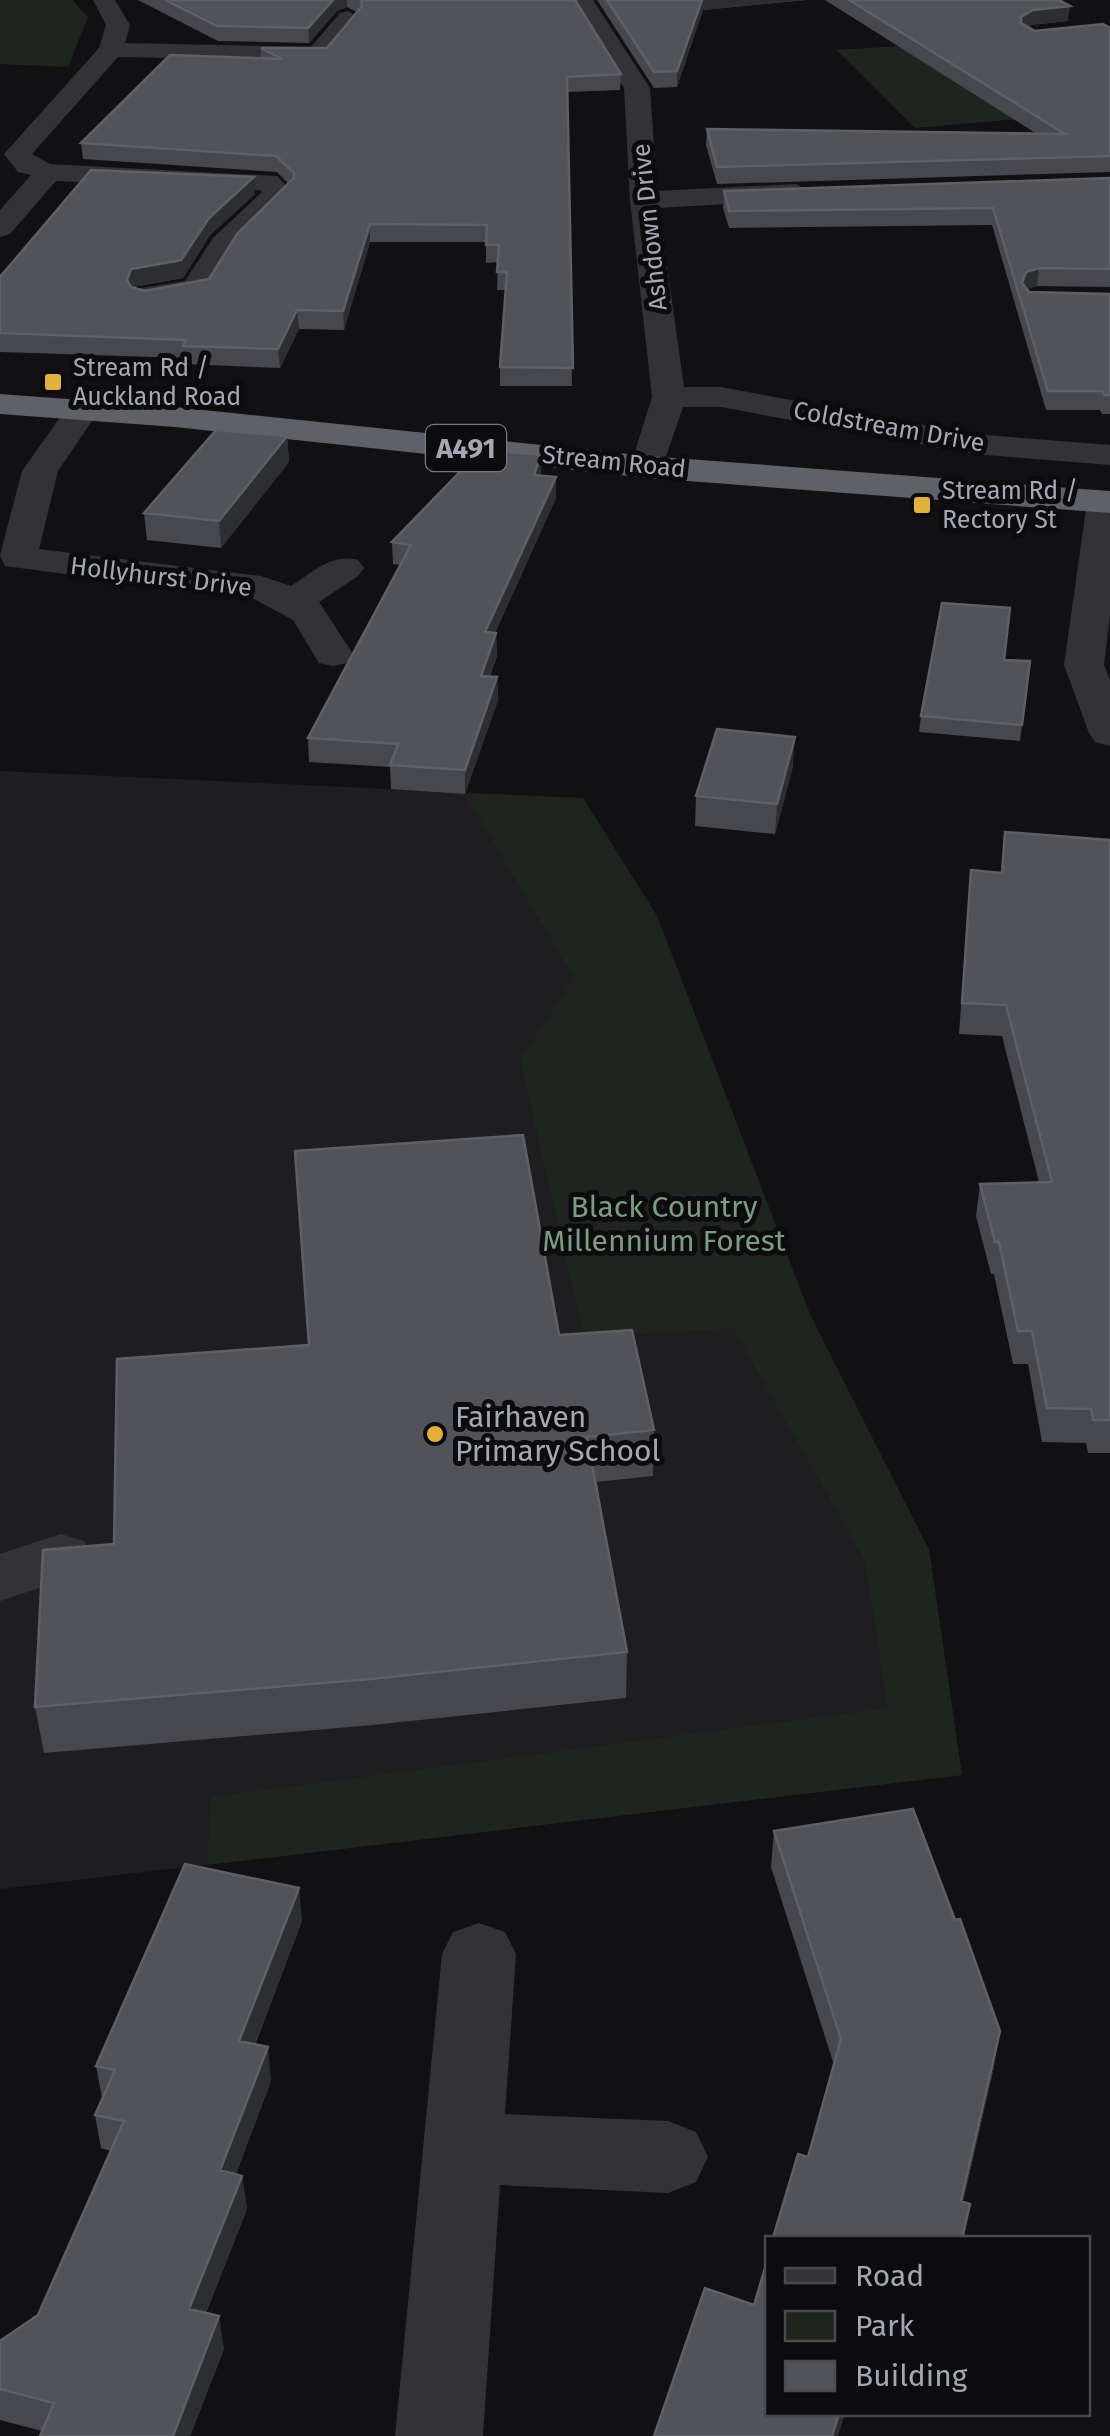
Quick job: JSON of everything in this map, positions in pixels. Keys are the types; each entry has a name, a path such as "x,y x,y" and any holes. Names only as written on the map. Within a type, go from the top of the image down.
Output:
{"highway":[{"name":"Stream Road","path":"0,404 648,466 1108,502"}],"street":[{"path":"104,0 118,25 112,50 17,154 28,166 49,172 267,182 278,192 223,244 196,289 146,296"},
{"name":"Ashdown Drive","path":"582,0 637,88 644,200 669,397 648,466"},
{"path":"112,50 318,54 348,18"},
{"path":"0,228 49,172"},
{"path":"644,200 828,190"},
{"name":"Coldstream Drive","path":"669,397 721,397 972,444 1110,455"},
{"path":"0,594 18,558 40,470 83,409"},
{"path":"1108,502 1103,589 1084,665 1110,733"},
{"name":"Hollyhurst Drive","path":"18,558 196,578 261,588 296,600"},
{"path":"334,654 315,616 296,600 345,568"},
{"path":"0,1578 61,1557"},
{"path":"438,2436 479,1954"},
{"path":"462,2148 668,2157"}],"shaded area":[{"name":"Fairhaven Primary School","path":"0,771 583,798 657,916 811,1317 929,1550 962,1775 0,1889"}],"green space":[{"path":"0,0 72,0 88,17 68,67 0,64"},
{"path":"1110,33 1110,111 915,128 836,50"},
{"name":"Black Country Millennium Forest","path":"465,794 583,798 657,916 811,1317 929,1550 962,1775 207,1865 211,1797 888,1708 865,1561 733,1328 584,1338 520,1059 574,978"}],"building":[{"path":"165,0 333,0 308,28 217,26"},
{"path":"361,0 575,0 621,74 567,77 573,368 500,367 507,272 497,272 499,245 486,245 487,225 370,224 343,311 297,310 278,349 183,346 186,340 0,333 0,277 91,170 254,177 209,218 181,260 131,269 127,280 131,287 145,291 209,279 237,234 294,178 294,173 276,156 81,143 170,55 282,59 261,48 327,48 362,6"},
{"path":"607,0 702,0 677,71 654,72"},
{"path":"849,0 1059,0 1070,6 1033,10 1021,17 1021,23 1035,31 1103,24 1110,28 1110,156 717,167 707,129 1065,134"},
{"path":"1110,178 1110,269 1039,268 1026,272 1022,283 1029,292 1110,294 1110,395 1102,391 1048,391 993,208 729,211 724,191"},
{"path":"216,430 287,436 219,521 144,513"},
{"path":"482,449 541,455 534,475 556,477 485,632 496,633 481,676 497,677 465,770 390,765 398,744 308,738 411,545 392,542"},
{"path":"942,603 1010,608 1004,660 1030,661 1022,725 921,716"},
{"path":"717,729 795,737 777,804 696,796"},
{"path":"1005,832 1110,840 1110,1420 1093,1420 1091,1409 1047,1408 1032,1331 1018,1331 999,1242 995,1242 980,1184 1052,1182 1006,1005 962,1003 971,870 1002,873"},
{"path":"523,1135 559,1335 632,1330 654,1430 587,1437 627,1652 371,1679 35,1707 43,1550 114,1544 117,1359 309,1345 295,1151"},
{"path":"913,1809 955,1920 960,1919 1000,2031 961,2201 970,2204 962,2236 774,2236 798,2154 808,2157 841,2039 774,1831"},
{"path":"185,1864 299,1888 239,2041 268,2047 220,2170 242,2176 189,2309 219,2316 173,2436 40,2436 54,2403 0,2389 0,2341 38,2315 124,2121 95,2115 115,2070 96,2066"},
{"path":"765,2268 765,2416 838,2416 832,2436 654,2436 705,2288 754,2305"}],"place":[{"name":"Stream Rd / Auckland Road","path":"53,382"},
{"name":"Stream Rd / Rectory St","path":"922,505"},
{"name":"Fairhaven Primary School","path":"435,1434"}]}
